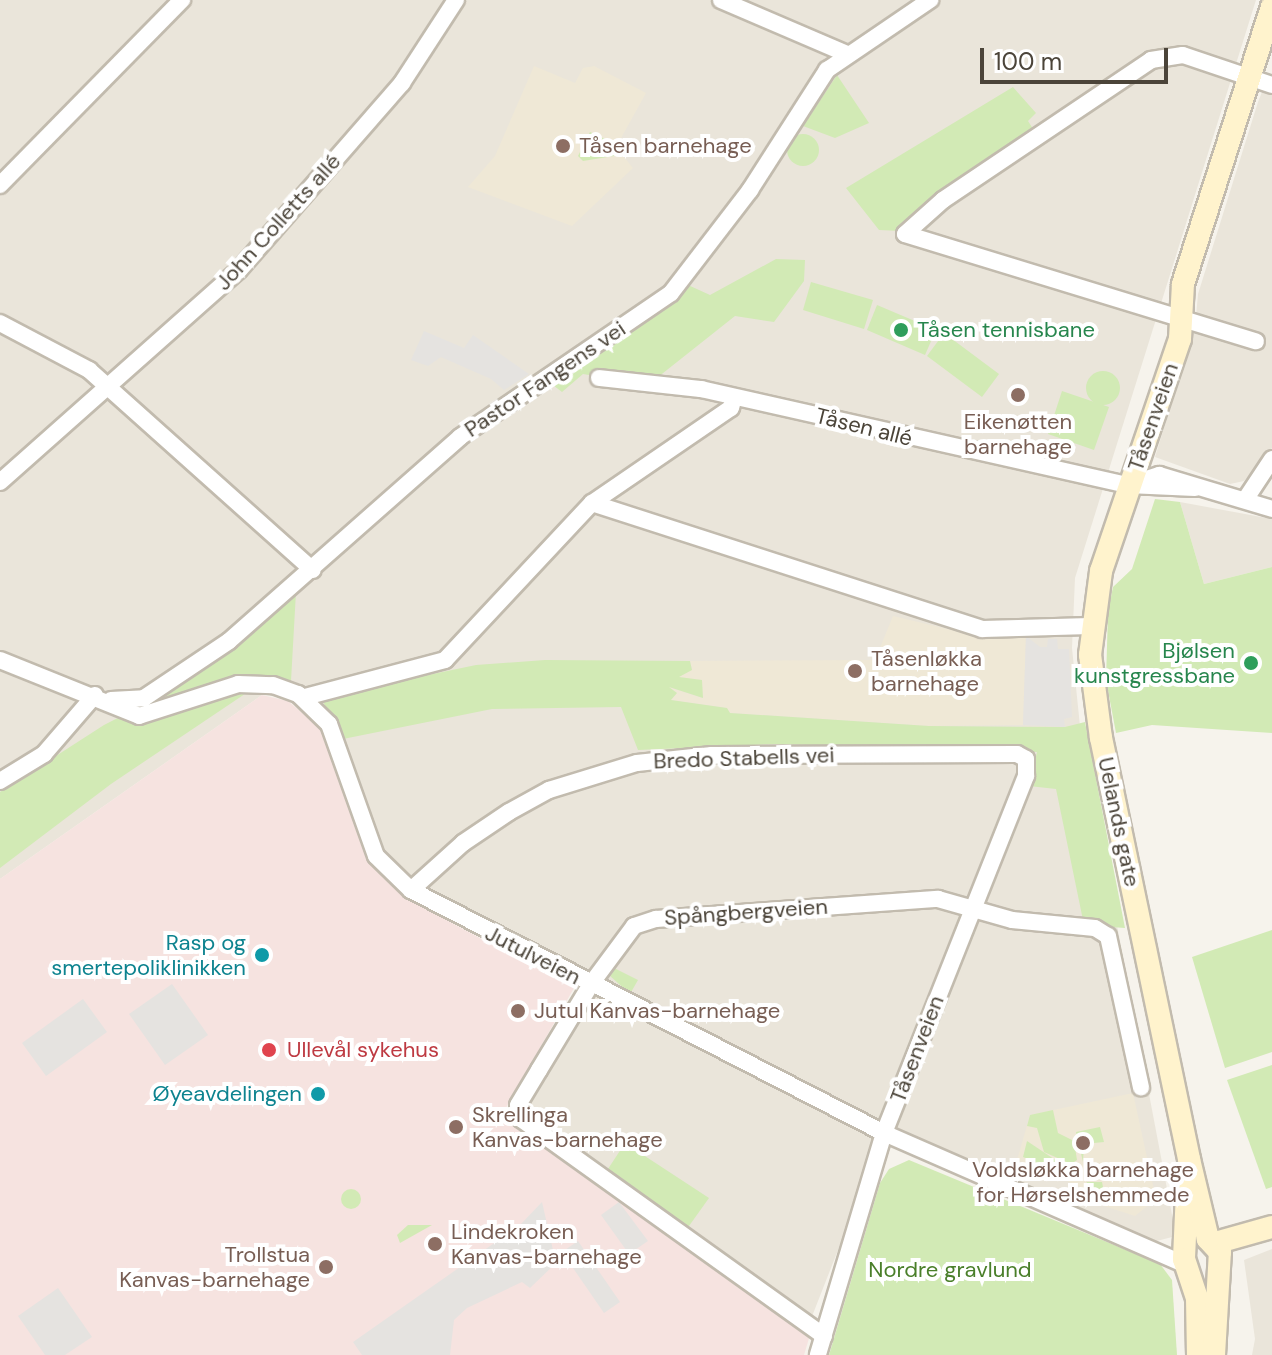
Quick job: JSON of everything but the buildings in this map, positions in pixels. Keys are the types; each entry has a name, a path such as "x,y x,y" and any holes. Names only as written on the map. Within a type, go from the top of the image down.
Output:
{"street":[{"path":"0,185 182,0"},
{"name":"John Colletts allé","path":"0,482 239,270 402,83 456,0"},
{"path":"721,0 847,54"},
{"name":"Pastor Fangens vei","path":"102,697 144,698 229,641 460,437 671,293 750,190 827,70 930,0"},
{"name":"Tåsenveien","path":"1128,485 1130,459 1177,318 1272,7"},
{"path":"1256,341 905,234 943,200 1151,60 1183,55 1272,85"},
{"path":"0,323 67,355 109,386 313,570"},
{"name":"Tåsen allé","path":"599,378 734,397 1128,485"},
{"path":"0,660 102,697 139,716 238,684 273,685 305,697 445,660 592,503 731,408 734,397"},
{"path":"1245,500 1272,459"},
{"path":"1128,485 1149,474 1272,509"},
{"name":"Uelands gate","path":"1128,485 1101,571 1091,626 1090,673 1189,1159 1214,1355"},
{"path":"592,503 982,629 1091,626"},
{"path":"0,781 44,754 102,697"},
{"name":"Jutulveien","path":"305,697 329,724 376,856 411,890 884,1133 1155,1248 1202,1255"},
{"name":"Tåsenveien","path":"818,1355 884,1133 1028,769 1017,754"},
{"name":"Bredo Stabells vei","path":"411,890 463,843 509,812 549,790 637,763 712,755 1017,754"},
{"name":"Spångbergveien","path":"824,1336 521,1119 518,1105 622,937 656,919 938,899 1012,920 1095,928 1108,936 1141,1087"},
{"path":"1202,1255 1272,1227"},
{"path":"1202,1255 1272,1242"},
{"name":"Uelands gate","path":"1198,1355 1202,1255"}],"shaded area":[{"path":"0,0 1256,0 1075,578 1072,648 1081,736 1176,1236 1149,1243 880,1143 809,1324 521,1110 590,983 422,889 388,863 355,805 336,732 305,697 259,691 262,695 0,879"},
{"name":"Tåsen barnehage","path":"534,66 575,83 583,68 594,66 646,93 620,140 627,144 624,157 633,168 572,226 468,187 495,156"},
{"path":"1272,90 1272,448 1244,481 1230,484 1155,457 1195,328 1198,294 1258,102 1262,92"},
{"path":"424,331 464,348 473,335 529,374 504,390 491,379 441,357 428,366 411,360"},
{"path":"1180,502 1272,519 1272,567 1204,584"},
{"name":"Tåsenløkka barnehage","path":"893,616 981,637 1026,636 1023,725 929,726 730,713 727,708 671,700 669,687 702,698 701,688 679,677 679,673 692,669 690,661 875,660"},
{"path":"1026,636 1040,647 1047,647 1048,639 1057,639 1058,649 1069,649 1072,717 1064,719 1065,727 1023,725"},
{"name":"Ullevål sykehus","path":"262,695 288,701 324,731 363,850 381,875 448,921 574,988 503,1113 810,1335 804,1355 0,1355 0,879"},
{"path":"172,984 208,1035 165,1065 129,1014"},
{"path":"83,999 107,1032 46,1076 22,1043"},
{"name":"Voldsløkka barnehage for Hørselshemmede","path":"1133,1093 1156,1199 1135,1216 1079,1198 1081,1187 1017,1160 1030,1115"},
{"path":"542,1202 556,1263 530,1288 522,1282 467,1308 454,1320 450,1355 362,1355 353,1342 520,1225"},
{"path":"619,1202 648,1241 629,1254 601,1215"},
{"path":"578,1241 620,1302 604,1313 562,1252"},
{"path":"1272,1249 1272,1355 1252,1355 1255,1339 1244,1260"},
{"path":"58,1288 92,1337 65,1355 45,1355 18,1316"}],"green space":[{"path":"837,75 869,123 835,138 803,126"},
{"path":"1013,87 1036,113 1028,121 1035,132 901,231 879,230 846,188"},
{"path":"590,132 622,147 620,155 583,161 578,156"},
{"path":"803,134 814,139 819,150 814,161 803,166 792,161 787,150 792,139"},
{"path":"776,259 805,260 804,281 774,322 735,316 648,385 583,374 562,392 549,382 623,337 688,285 710,295"},
{"path":"811,282 873,300 864,329 803,310"},
{"name":"Tåsen tennisbane","path":"877,305 936,330 925,355 867,330"},
{"path":"944,333 999,374 982,397 927,356"},
{"path":"1103,371 1115,376 1120,388 1115,400 1103,405 1091,400 1086,388 1091,376"},
{"path":"1062,391 1109,407 1094,450 1048,434"},
{"path":"1155,499 1180,502 1204,584 1272,567 1272,733 1152,725 1116,733 1106,680 1108,612 1113,587 1132,569"},
{"path":"296,592 291,681 270,677 111,784 0,868 0,792 104,725 149,702"},
{"path":"545,660 690,661 692,670 679,677 702,680 703,698 669,687 677,693 671,700 727,708 730,713 929,726 1065,727 1085,722 1125,928 1084,925 1056,789 1029,786 1037,752 776,744 638,750 621,707 492,709 343,739 323,702 327,696 476,665"},
{"path":"1272,930 1272,1052 1225,1068 1192,957"},
{"path":"614,968 638,980 630,994 609,975"},
{"path":"1272,1065 1272,1187 1266,1189 1227,1080"},
{"path":"1053,1110 1058,1133 1074,1141 1077,1160 1071,1164 1044,1152 1037,1128 1027,1126 1030,1115"},
{"path":"1100,1127 1104,1142 1084,1144 1083,1162 1076,1132"},
{"path":"1027,1141 1060,1163 1063,1173 1023,1157"},
{"path":"625,1143 709,1198 684,1233 604,1175"},
{"name":"Nordre gravlund","path":"909,1160 1160,1264 1172,1280 1177,1355 829,1355 880,1183 889,1169"},
{"path":"1087,1182 1102,1182 1106,1202 1082,1195"},
{"path":"351,1189 358,1192 361,1199 358,1206 351,1209 344,1206 341,1199 344,1192"},
{"path":"408,1225 432,1225 400,1243 397,1235"}],"place":[{"name":"Tåsen barnehage","path":"563,146"},
{"name":"Tåsen tennisbane","path":"901,330"},
{"name":"Eikenøtten barnehage","path":"1018,395"},
{"name":"Bjølsen kunstgressbane","path":"1251,663"},
{"name":"Tåsenløkka barnehage","path":"855,671"},
{"name":"Rasp og smertepoliklinikken","path":"262,955"},
{"name":"Jutul Kanvas-barnehage","path":"518,1011"},
{"name":"Ullevål sykehus","path":"269,1050"},
{"name":"Øyeavdelingen","path":"318,1094"},
{"name":"Skrellinga Kanvas-barnehage","path":"456,1127"},
{"name":"Voldsløkka barnehage for Hørselshemmede","path":"1083,1143"},
{"name":"Lindekroken Kanvas-barnehage","path":"435,1244"},
{"name":"Trollstua Kanvas-barnehage","path":"326,1267"}]}
